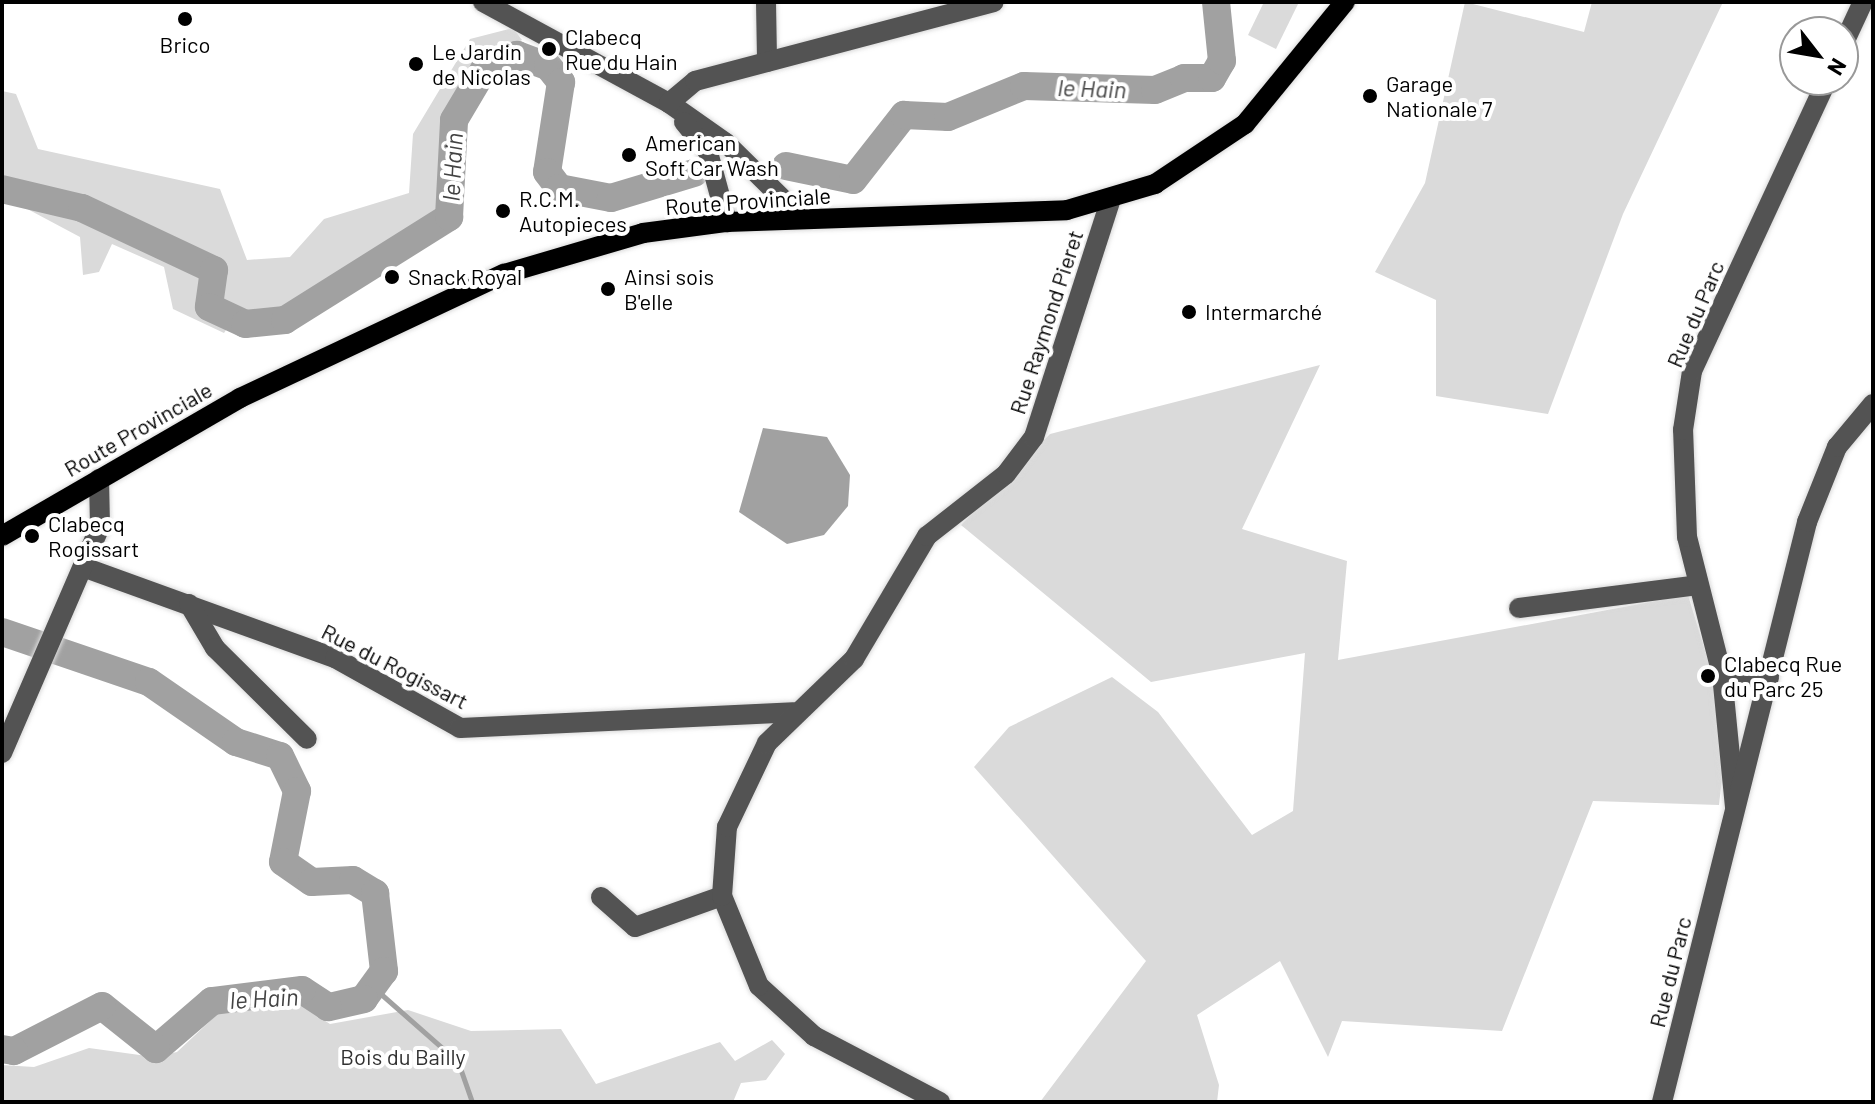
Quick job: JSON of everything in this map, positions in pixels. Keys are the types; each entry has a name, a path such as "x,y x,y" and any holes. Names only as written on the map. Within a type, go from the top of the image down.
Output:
{"main road":[{"name":"Route Provinciale","path":"2,536 240,398 504,274 643,233 727,222 1067,210 1155,184 1245,124 1345,2"}],"street":[{"path":"483,2 669,103 726,143 803,219"},
{"path":"766,2 767,62"},
{"path":"669,103 686,84 987,3"},
{"name":"Rue du Parc","path":"1735,807 1722,675 1698,585 1681,490 1692,371 1820,96"},
{"path":"669,103 708,152 727,222"},
{"name":"Rue Raymond Pieret","path":"940,1102 785,1013 759,986 736,944 722,896 727,827 744,781 794,712 854,659 927,536 1006,474 1034,437 1111,199"},
{"name":"Rue du Parc","path":"1662,1102 1819,486 1837,447 1873,404"},
{"path":"2,753 100,526 99,479"},
{"name":"Rue du Rogissart","path":"83,567 335,658 460,728 794,712"},
{"path":"1519,608 1698,585"},
{"path":"189,604 215,648 307,739"},
{"path":"1722,675 1769,678"},
{"path":"601,897 635,927 722,896"}],"green space":[{"path":"1264,2 1299,2 1276,49 1248,35"},
{"path":"1465,2 1584,32 1592,2 1723,2 1623,214 1548,414 1436,396 1436,300 1375,272 1425,183"},
{"path":"513,28 522,40 481,61 450,115 452,203 405,246 287,306 238,313 224,333 173,309 164,267 112,244 99,272 83,275 80,237 18,204 2,181 2,91 16,94 38,149 220,189 247,260 290,257 324,219 409,193 413,134 470,39"},
{"path":"1320,365 1242,529 1347,561 1338,660 1688,595 1714,680 1724,759 1719,805 1593,801 1502,1031 1342,1021 1328,1057 1280,961 1197,1015 1219,1085 1217,1102 1040,1102 1146,961 974,767 1009,727 1112,677 1158,712 1252,835 1293,811 1305,653 1151,682 961,525 1050,434"},
{"name":"Bois du Bailly","path":"296,1002 330,1024 408,1010 471,1031 561,1029 596,1084 720,1042 735,1061 772,1040 785,1054 766,1080 741,1083 733,1102 2,1102 2,1065 34,1067 89,1048 154,1057 177,1052 225,1007"}],"shaded area":[{"path":"763,428 827,437 850,475 848,506 824,535 787,544 739,512"}],"waterway":[{"name":"le Hain","path":"786,166 853,180 904,115 948,117 1024,86 1155,90 1184,78 1212,78 1222,61 1216,2"},
{"name":"le Hain","path":"2,189 82,208 214,270 209,307 245,324 285,320 449,217 454,120 486,66 517,55 548,66 561,82 547,172 559,188 611,198 694,173"},
{"name":"le Hain","path":"2,632 149,682 236,742 280,756 297,791 283,862 312,882 353,880 375,893 384,971 364,999 328,1007 302,990 212,1001 156,1049 102,1006 14,1051 2,1049"},
{"path":"373,987 458,1062 472,1102"}],"place":[{"name":"Brico","path":"185,19"},
{"name":"Clabecq Rue du Hain","path":"549,49"},
{"name":"Le Jardin de Nicolas","path":"416,64"},
{"name":"Garage Nationale 7","path":"1370,96"},
{"name":"American Soft Car Wash","path":"629,155"},
{"name":"R.C.M. Autopieces","path":"503,211"},
{"name":"Snack Royal","path":"392,277"},
{"name":"Ainsi sois B'elle","path":"608,289"},
{"name":"Intermarché","path":"1189,312"},
{"name":"Clabecq Rogissart","path":"32,536"},
{"name":"Clabecq Rue du Parc 25","path":"1708,676"}]}
